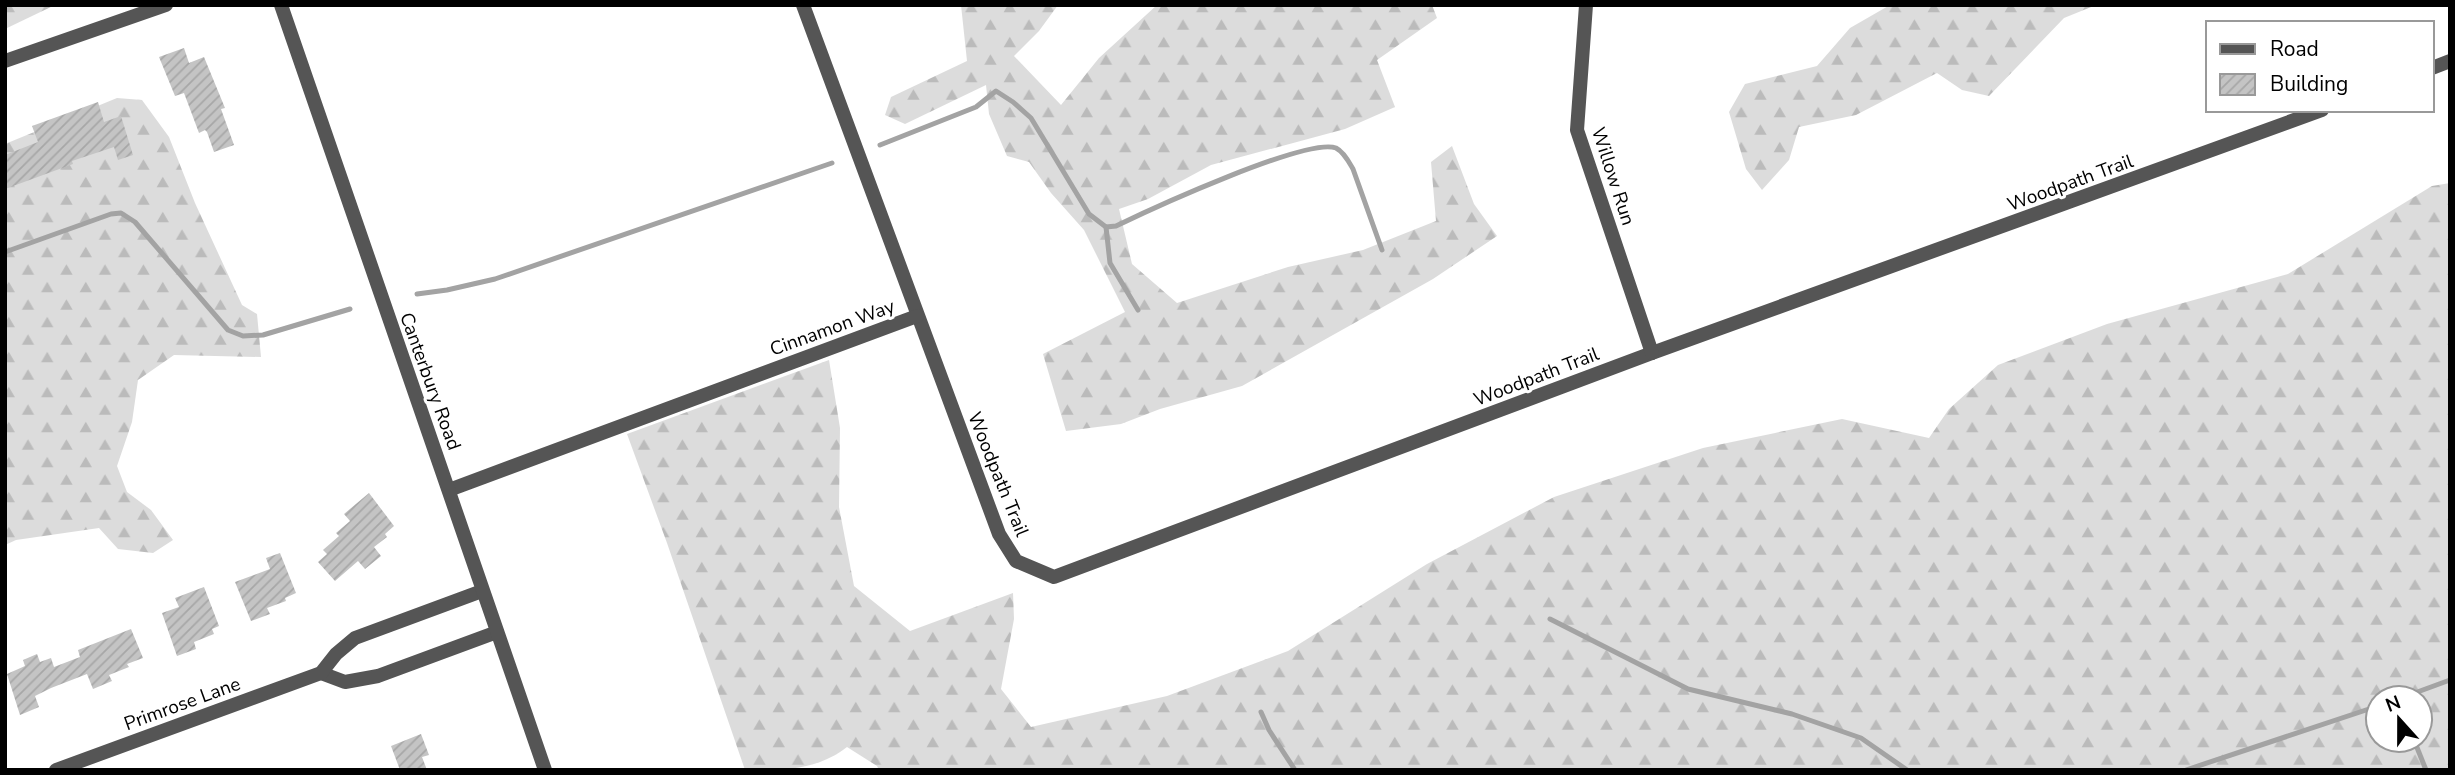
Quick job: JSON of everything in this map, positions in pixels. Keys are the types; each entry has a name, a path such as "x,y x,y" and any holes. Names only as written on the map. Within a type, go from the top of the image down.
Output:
{"street":[{"path":"5,61 166,5"},
{"name":"Canterbury Road","path":"281,5 545,770"},
{"name":"Cinnamon Way","path":"449,490 917,316 803,5"},
{"name":"Willow Run","path":"1586,5 1577,130 1652,353"},
{"name":"Woodpath Trail","path":"917,316 999,534 1016,561 1054,577 1652,353 2316,112"},
{"name":"Primrose Lane","path":"56,770 321,673 336,654 355,638 482,591"},
{"path":"321,673 345,682 379,676 497,632"}],"green space":[{"path":"5,5 55,5 5,29"},
{"path":"961,5 1058,5 1039,31 1014,56 1061,105 1099,58 1157,5 1432,5 1437,18 1377,60 1395,107 1345,129 1211,165 1148,199 1119,209 1132,264 1177,303 1288,267 1363,250 1436,221 1431,162 1452,146 1474,204 1497,236 1433,279 1242,386 1160,409 1121,424 1066,431 1043,354 1125,312 1084,230 1051,193 1029,162 1007,156 989,114 986,85 905,124 885,115 891,97 967,61"},
{"path":"1890,5 2096,5 2064,18 1989,96 1962,90 1937,73 1856,115 1799,127 1789,160 1762,190 1746,169 1729,112 1745,84 1817,66 1850,28"},
{"path":"117,98 142,100 169,137 195,203 242,305 257,314 261,357 174,355 138,380 132,422 117,466 127,492 151,510 173,540 153,553 118,549 99,528 16,540 5,545 5,144"},
{"path":"2450,183 2450,770 879,770 847,747 823,761 799,768 745,770 627,434 829,360 840,428 839,507 854,586 910,631 1013,593 1014,619 1001,689 1031,727 1167,696 1288,651 1427,564 1554,497 1703,448 1842,419 1929,438 1949,409 1998,365 2107,324 2288,274 2432,186"}],"building":[{"path":"184,48 189,63 204,57 225,108 221,109 234,145 214,152 207,132 205,130 199,133 184,93 175,96 159,57"},
{"path":"98,102 104,122 121,116 133,155 118,160 114,147 5,189 5,155 38,142 32,126"},
{"path":"369,493 394,526 385,534 387,537 374,547 381,556 365,569 358,561 335,581 318,562 327,554 323,550 339,536 336,533 350,521 344,514"},
{"path":"280,553 296,593 285,598 286,601 267,608 270,614 251,621 235,582 270,569 266,558"},
{"path":"204,587 219,626 212,629 214,634 194,642 196,649 177,656 162,613 179,607 175,598"},
{"path":"131,629 143,658 109,675 112,681 93,689 87,674 51,688 35,696 39,707 20,715 7,674 25,666 23,660 37,654 40,662 51,658 54,667 80,657 78,650"},
{"path":"421,734 429,755 422,757 427,770 400,770 391,746"}],"waterway":[{"path":"880,145 976,107 996,91 1031,118 1089,214 1106,227 1116,226 1192,191 1294,153 1336,148 1353,169 1382,250"},
{"path":"417,294 495,279 832,163"},
{"path":"5,252 111,214 121,213 135,222 228,330 243,336 263,335 350,309"},
{"path":"1106,227 1110,263 1138,310"},
{"path":"1550,619 1688,689 1792,714 1861,738 1907,770"},
{"path":"2434,686 2450,680"},
{"path":"2186,770 2364,711"},
{"path":"1261,712 1269,730 1295,770"},
{"path":"2420,754 2426,770"}]}
